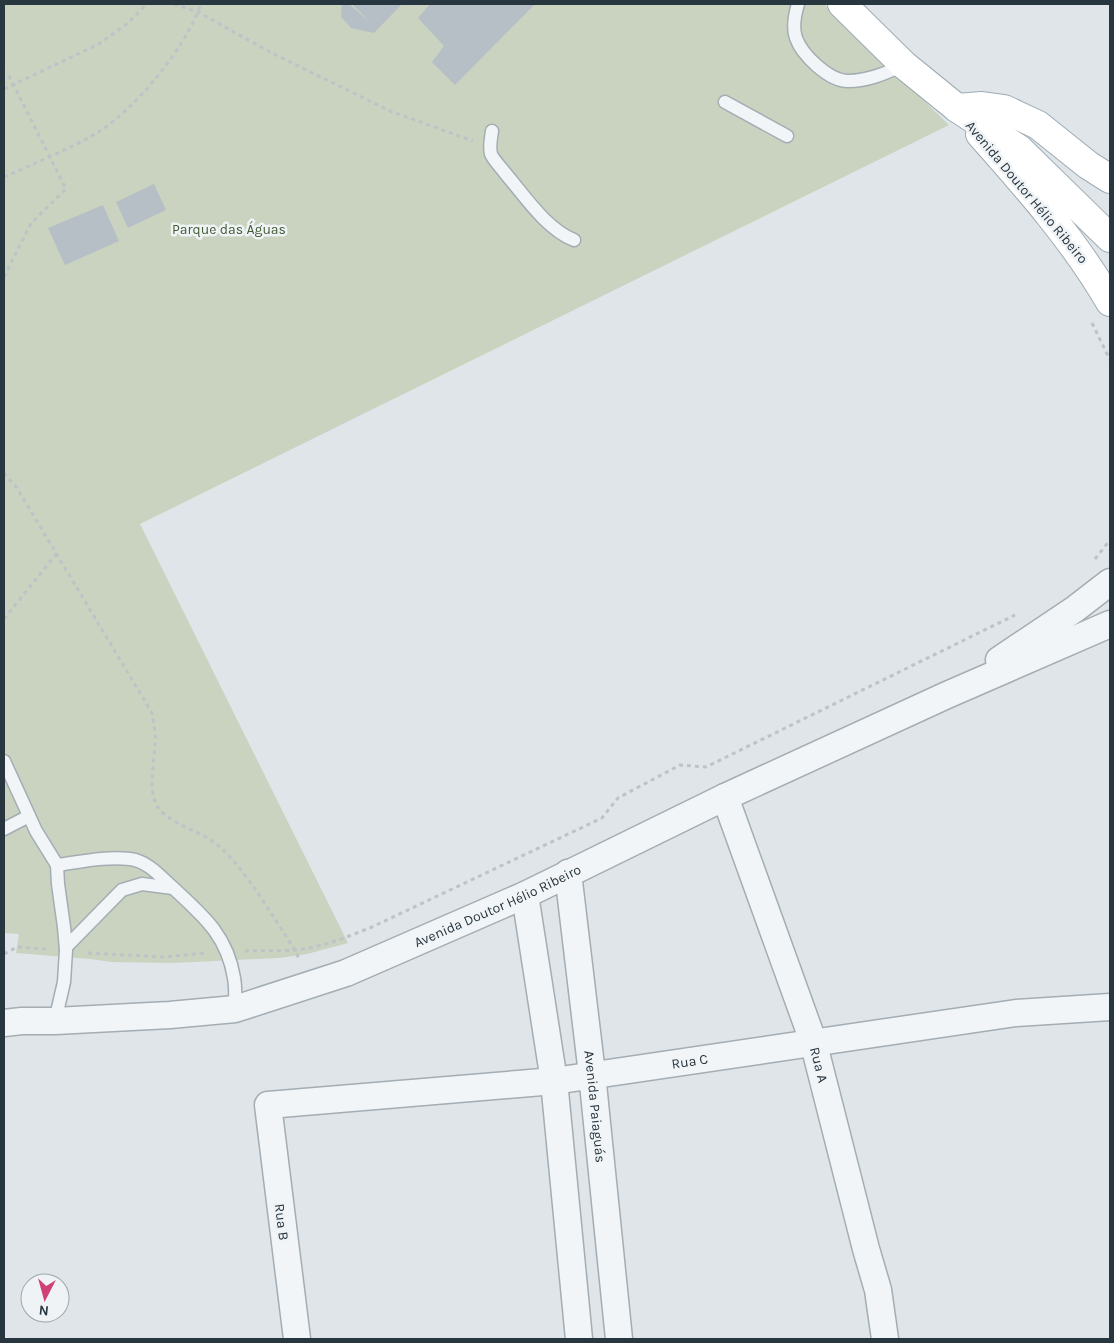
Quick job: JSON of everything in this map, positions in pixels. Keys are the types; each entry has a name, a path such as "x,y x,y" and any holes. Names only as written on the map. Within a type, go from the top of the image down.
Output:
{"main road":[{"name":"Avenida Doutor Hélio Ribeiro","path":"842,4 904,65 957,108 1019,149 1110,238"},
{"path":"957,108 982,106 1004,109 1038,125 1088,165 1110,179"},
{"name":"Avenida Doutor Hélio Ribeiro","path":"957,108 1062,231 1093,272 1110,302"}],"street":[{"name":"Avenida Doutor Hélio Ribeiro","path":"947,695 1075,609 1110,582"},
{"name":"Avenida Doutor Hélio Ribeiro","path":"10,1019 55,1021 170,1015 235,1009 346,974 525,895 725,798 947,695 1110,624"},
{"name":"Rua A","path":"725,798 813,1041 878,1290 884,1339"},
{"name":"Avenida Paiaguás","path":"568,874 592,1074 619,1339"},
{"path":"525,895 554,1081 579,1339"},
{"name":"Rua C","path":"268,1105 554,1081 813,1041 1016,1013 1110,1007"},
{"name":"Rua B","path":"268,1105 297,1339"}],"lane":[{"path":"798,4 794,17 795,37 801,48 825,73 846,81 885,74 904,65"},
{"path":"725,102 787,136"},
{"path":"492,131 490,145 492,156 529,202 556,230 574,240"},
{"path":"4,761 36,831 57,865 58,893 66,949 64,982 55,1021"},
{"path":"4,829 29,816"},
{"path":"57,865 100,859 130,859 143,862 202,913 217,932 228,952 234,978 235,1009"},
{"path":"66,949 122,890 142,884 173,888"}],"path":[{"path":"4,89 99,44 128,23 147,4"},
{"path":"174,4 198,12 270,52 390,110 461,137"},
{"path":"4,177 97,132 127,110 156,78 183,39 201,4"},
{"path":"4,276 31,223 66,189 7,72"},
{"path":"4,472 17,488 57,553 152,713 155,732 152,788 156,804 162,812 211,840 230,858 252,886 295,950"},
{"path":"1088,565 1101,553 1110,540"},
{"path":"4,619 57,553"},
{"path":"4,954 17,947 162,957 228,952 295,950 339,940 372,927 602,818 618,798 680,765 706,767 1018,614"}],"green space":[{"name":"Parque das Águas","path":"4,4 824,4 949,125 140,524 348,943 307,954 279,958 173,963 112,962 16,953 19,934 4,933"}],"building":[{"path":"342,4 349,4 371,23 352,4 402,4 374,33 351,28 341,17"},
{"path":"430,4 535,4 455,85 432,62 444,46 418,18"},
{"path":"154,184 166,210 128,228 116,202"},
{"path":"103,205 119,241 65,265 48,228"}]}
